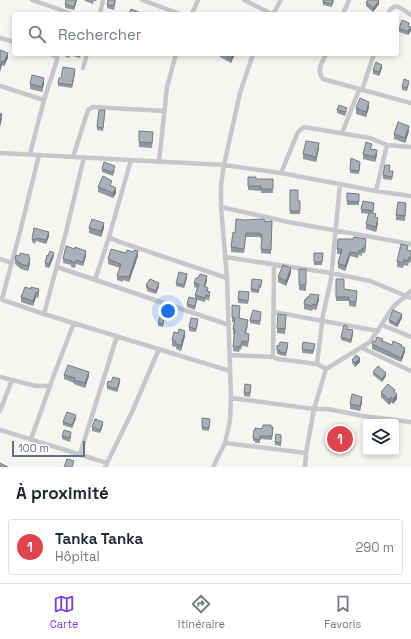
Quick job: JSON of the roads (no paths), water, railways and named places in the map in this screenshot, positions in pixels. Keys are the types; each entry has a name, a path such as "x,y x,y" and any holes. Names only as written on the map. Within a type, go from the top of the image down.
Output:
{"street":[{"path":"32,0 66,12"},
{"path":"100,12 103,0"},
{"path":"142,0 175,12"},
{"path":"193,12 198,0"},
{"path":"244,0 268,12"},
{"path":"273,12 281,0"},
{"path":"344,12 349,0"},
{"path":"389,12 392,7 400,6 411,15"},
{"path":"0,38 12,41"},
{"path":"30,154 44,100 57,60 54,56"},
{"path":"82,68 86,56"},
{"path":"159,162 168,87 176,56"},
{"path":"213,467 225,443 230,421 231,398 227,278 221,207 221,185 240,93 252,56"},
{"path":"325,56 319,70 320,76 323,79 411,103"},
{"path":"342,133 373,56"},
{"path":"0,86 44,100"},
{"path":"73,157 88,110 93,107 165,111"},
{"path":"281,173 300,129 304,127 370,138 388,145 411,147"},
{"path":"376,192 388,145"},
{"path":"0,153 224,165 281,173 376,192 411,196"},
{"path":"40,155 12,263 1,299 44,314 230,371"},
{"path":"44,314 57,268 84,157"},
{"path":"95,280 131,160"},
{"path":"317,364 332,273 340,184"},
{"path":"221,207 288,222 411,244"},
{"path":"109,237 227,278"},
{"path":"225,256 332,273 370,281 411,298"},
{"path":"0,259 12,263"},
{"path":"273,357 274,265"},
{"path":"57,268 229,325"},
{"path":"304,467 314,409 326,369 370,342 393,308 411,291"},
{"path":"274,312 378,331"},
{"path":"31,439 74,323"},
{"path":"382,325 411,337"},
{"path":"80,454 117,336"},
{"path":"362,348 411,370"},
{"path":"0,430 80,454 106,465 132,412 159,349"},
{"path":"230,355 273,357 317,364 326,369"},
{"path":"0,377 36,386 50,386"},
{"path":"0,410 12,380"},
{"path":"231,398 314,409 328,409 362,416 411,422"},
{"path":"225,443 306,453"}],"place":[{"name":"Tanka Tanka","path":"340,439"}]}
